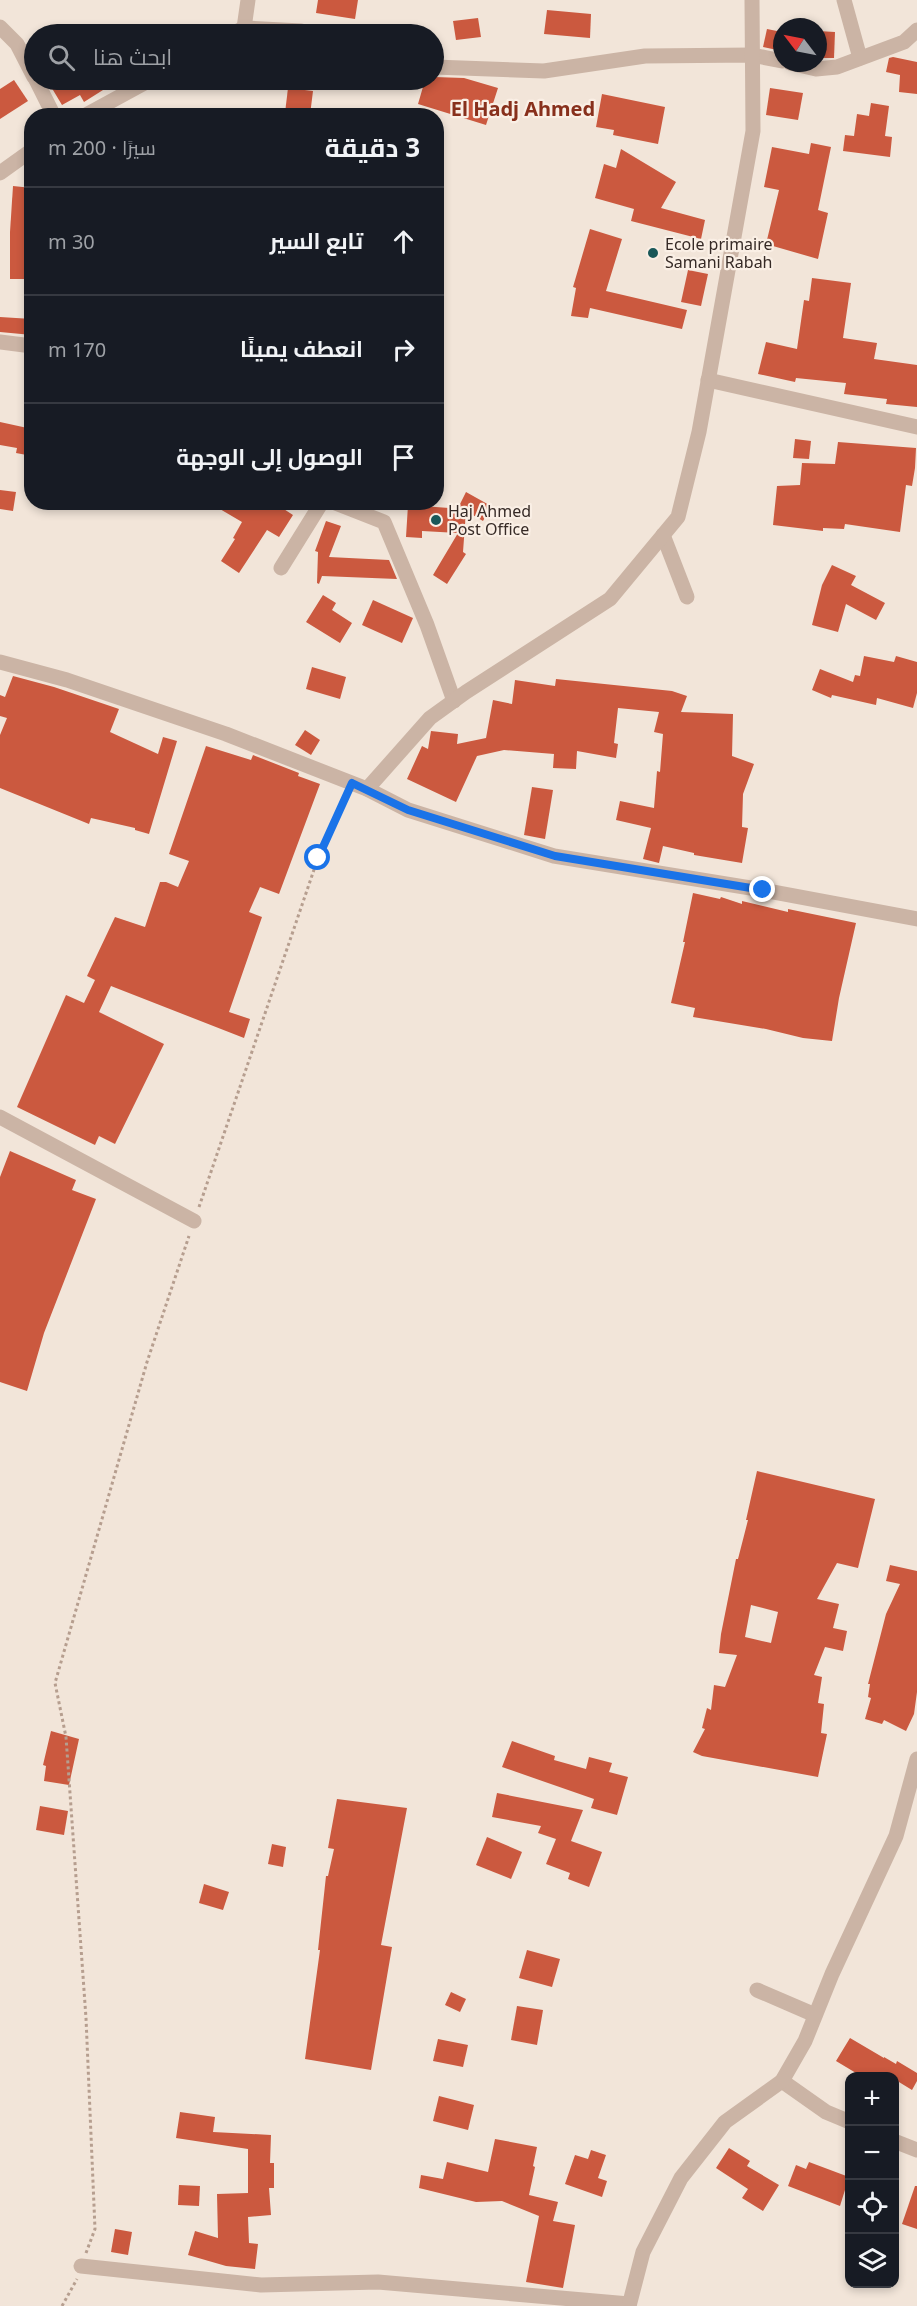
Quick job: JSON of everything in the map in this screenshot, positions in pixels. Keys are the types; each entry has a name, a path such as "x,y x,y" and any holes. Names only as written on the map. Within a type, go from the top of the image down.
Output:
{"street":[{"path":"240,24 248,0"},
{"path":"368,789 430,718 610,599 678,517 699,432 753,131 752,0"},
{"path":"844,0 860,58"},
{"path":"0,27 17,44 24,58"},
{"path":"827,68 837,67 904,42 917,30"},
{"path":"444,67 543,71 645,56 753,55 773,59"},
{"path":"41,90 50,108"},
{"path":"99,108 132,90"},
{"path":"0,173 24,156"},
{"path":"0,342 24,345"},
{"path":"708,380 917,427"},
{"path":"281,568 317,510"},
{"path":"353,510 384,522 427,625 454,701"},
{"path":"663,535 687,597"},
{"path":"0,662 67,680 226,734 368,789 408,810 555,856 763,890 917,919"},
{"path":"0,1117 194,1221"},
{"path":"81,2266 261,2285 378,2282 629,2305 643,2252 681,2178 724,2122 782,2081 805,2041 832,1974 896,1836 917,1759"},
{"path":"757,1990 815,2015"},
{"path":"782,2081 826,2112 845,2120"},
{"path":"899,2143 917,2150"}],"path":[{"path":"62,2306 74,2285 95,2229 87,2030 66,1737 55,1683 147,1362 318,858 352,783"}],"building":[{"path":"318,0 358,0 355,19 316,13"},
{"path":"547,10 591,14 590,38 544,34"},
{"path":"478,18 481,37 456,40 453,21"},
{"path":"767,29 773,30 773,49 763,47"},
{"path":"827,32 835,32 834,58 827,58"},
{"path":"889,58 917,62 917,94 899,92 900,75 886,72"},
{"path":"444,77 464,78 498,88 486,125 444,112 444,108 431,108 418,104 422,90 444,90"},
{"path":"14,80 28,101 0,119 0,89"},
{"path":"770,88 803,93 798,120 766,115"},
{"path":"53,90 103,90 84,102 80,95 62,105"},
{"path":"288,90 313,91 311,108 286,108"},
{"path":"602,94 665,107 658,144 613,135 614,130 596,127"},
{"path":"871,103 889,106 885,136 892,137 890,157 843,151 845,135 854,136 857,114 869,116"},
{"path":"811,143 831,147 818,210 828,213 818,259 766,244 779,190 764,187 772,147 809,154"},
{"path":"621,149 676,182 661,208 705,220 701,239 631,221 634,209 595,198 604,164 616,168"},
{"path":"13,186 24,187 24,279 10,279"},
{"path":"590,229 622,239 606,291 687,310 682,329 590,308 588,318 571,316 576,288 573,287"},
{"path":"688,270 708,274 701,306 681,302"},
{"path":"812,278 851,283 843,338 877,343 874,359 917,365 917,407 886,404 887,399 844,394 846,383 796,378 795,382 758,374 766,342 797,349 804,300 809,301"},
{"path":"0,317 24,318 24,334 0,332"},
{"path":"0,422 24,427 24,454 16,453 17,448 0,445"},
{"path":"795,439 811,441 809,459 793,458"},
{"path":"838,442 916,448 912,486 906,485 900,532 845,524 844,529 823,528 823,531 773,525 777,486 800,485 802,463 835,464"},
{"path":"0,490 16,492 13,511 0,509"},
{"path":"466,492 491,506 483,521 466,511 463,552 466,554 447,584 433,575 458,533 422,531 422,538 406,537 408,510 463,509 459,506"},
{"path":"222,510 285,510 293,515 279,537 267,530 239,573 221,561 235,539 233,538 242,522"},
{"path":"326,521 341,526 329,557 389,560 397,579 322,576 319,584 317,583 318,552 315,551"},
{"path":"832,565 856,576 851,585 885,603 876,620 846,604 838,632 812,625 822,585"},
{"path":"323,595 336,603 332,610 352,623 340,643 306,622"},
{"path":"373,600 413,618 402,643 362,625"},
{"path":"864,656 894,662 896,656 917,662 917,693 913,708 877,698 876,705 832,695 831,698 812,690 820,669 853,682 855,675 860,676"},
{"path":"312,667 346,677 340,699 306,689"},
{"path":"13,676 119,709 110,732 158,754 163,737 177,741 149,834 135,830 135,828 91,818 89,824 0,788 0,735 7,718 0,716 0,695 5,697"},
{"path":"556,679 672,691 687,696 681,712 733,714 732,756 754,764 743,794 742,827 748,828 742,863 694,855 694,853 663,846 659,863 643,859 651,828 616,820 620,801 654,808 663,734 654,732 659,712 618,708 614,743 618,744 616,758 577,751 576,769 553,768 554,754 504,750 477,756 456,802 407,779 422,746 428,749 431,731 458,734 457,744 486,738 493,700 512,704 515,680 555,686"},
{"path":"305,730 320,740 311,755 295,745"},
{"path":"206,746 251,760 253,755 320,784 279,894 260,887 249,912 262,917 229,1012 250,1019 244,1038 111,986 99,1012 164,1044 115,1144 99,1136 95,1145 17,1107 66,995 84,1003 95,980 87,976 115,917 145,927 160,882 178,887 189,861 169,854"},
{"path":"532,787 553,790 545,839 524,835"},
{"path":"693,893 720,899 721,897 742,904 742,901 788,912 788,909 856,923 832,1041 803,1038 766,1029 693,1017 695,1008 671,1003"},
{"path":"10,1151 76,1180 72,1190 96,1199 44,1333 27,1391 0,1382 0,1177"},
{"path":"757,1471 875,1499 858,1568 837,1563 817,1599 839,1604 833,1628 847,1631 843,1651 825,1647 814,1675 822,1677 818,1703 824,1704 821,1733 827,1734 818,1777 702,1756 693,1752 705,1729 702,1728 707,1708 711,1710 714,1685 725,1687 737,1655 719,1653 736,1559 738,1559 748,1520 746,1520","holes":["751,1605 778,1612 771,1643 745,1637"]},
{"path":"890,1565 917,1571 917,1692 914,1714 906,1731 884,1720 882,1724 865,1719 871,1698 868,1697 870,1684 868,1684 886,1614 900,1584 886,1581"},
{"path":"51,1731 79,1739 69,1785 44,1781 46,1766 43,1765"},
{"path":"512,1741 555,1756 554,1760 586,1769 589,1757 612,1763 609,1772 628,1777 617,1815 591,1808 594,1799 502,1767"},
{"path":"497,1793 583,1810 571,1841 602,1852 589,1887 568,1879 570,1873 546,1864 556,1839 538,1833 541,1826 492,1817"},
{"path":"337,1799 407,1808 381,1945 392,1947 371,2070 305,2059 320,1950 318,1950 326,1876 328,1876 334,1849 328,1848"},
{"path":"40,1806 68,1811 64,1835 36,1830"},
{"path":"487,1837 522,1852 511,1879 476,1865"},
{"path":"272,1844 286,1847 283,1867 268,1864"},
{"path":"204,1884 229,1892 223,1910 199,1903"},
{"path":"527,1950 560,1959 552,1987 519,1978"},
{"path":"451,1992 466,1999 460,2012 445,2005"},
{"path":"517,2006 543,2010 537,2045 511,2040"},
{"path":"850,2038 884,2058 896,2064 897,2061 917,2073 917,2081 912,2090 899,2082 899,2072 854,2072 836,2061"},
{"path":"438,2039 468,2045 463,2067 433,2061"},
{"path":"439,2096 474,2105 468,2130 433,2121"},
{"path":"180,2112 215,2117 213,2132 271,2135 270,2163 274,2163 274,2188 269,2188 271,2215 248,2217 249,2243 258,2244 255,2269 226,2266 188,2255 195,2231 218,2238 217,2194 248,2193 248,2149 176,2138"},
{"path":"495,2139 537,2147 529,2195 558,2202 553,2221 575,2225 563,2288 526,2282 539,2216 502,2201 476,2202 419,2188 421,2175 443,2179 447,2162 488,2172"},
{"path":"729,2148 750,2161 747,2166 779,2185 763,2211 742,2198 748,2189 716,2168"},
{"path":"591,2150 606,2155 598,2178 607,2181 602,2197 565,2184 575,2155 588,2159"},
{"path":"809,2162 845,2176 845,2190 840,2206 788,2186 796,2165 806,2169"},
{"path":"179,2185 200,2186 199,2206 178,2205"},
{"path":"915,2186 917,2186 917,2229 902,2224"},
{"path":"115,2229 132,2232 128,2255 111,2252"}],"place":[{"name":"Ecole primaire Samani Rabah","path":"653,253"},
{"name":"Haj Ahmed Post Office","path":"436,520"}],"district":[{"name":"El Hadj Ahmed","path":"523,108"}],"route":[{"path":"318,858 352,783 408,810 555,856 763,890"}]}
